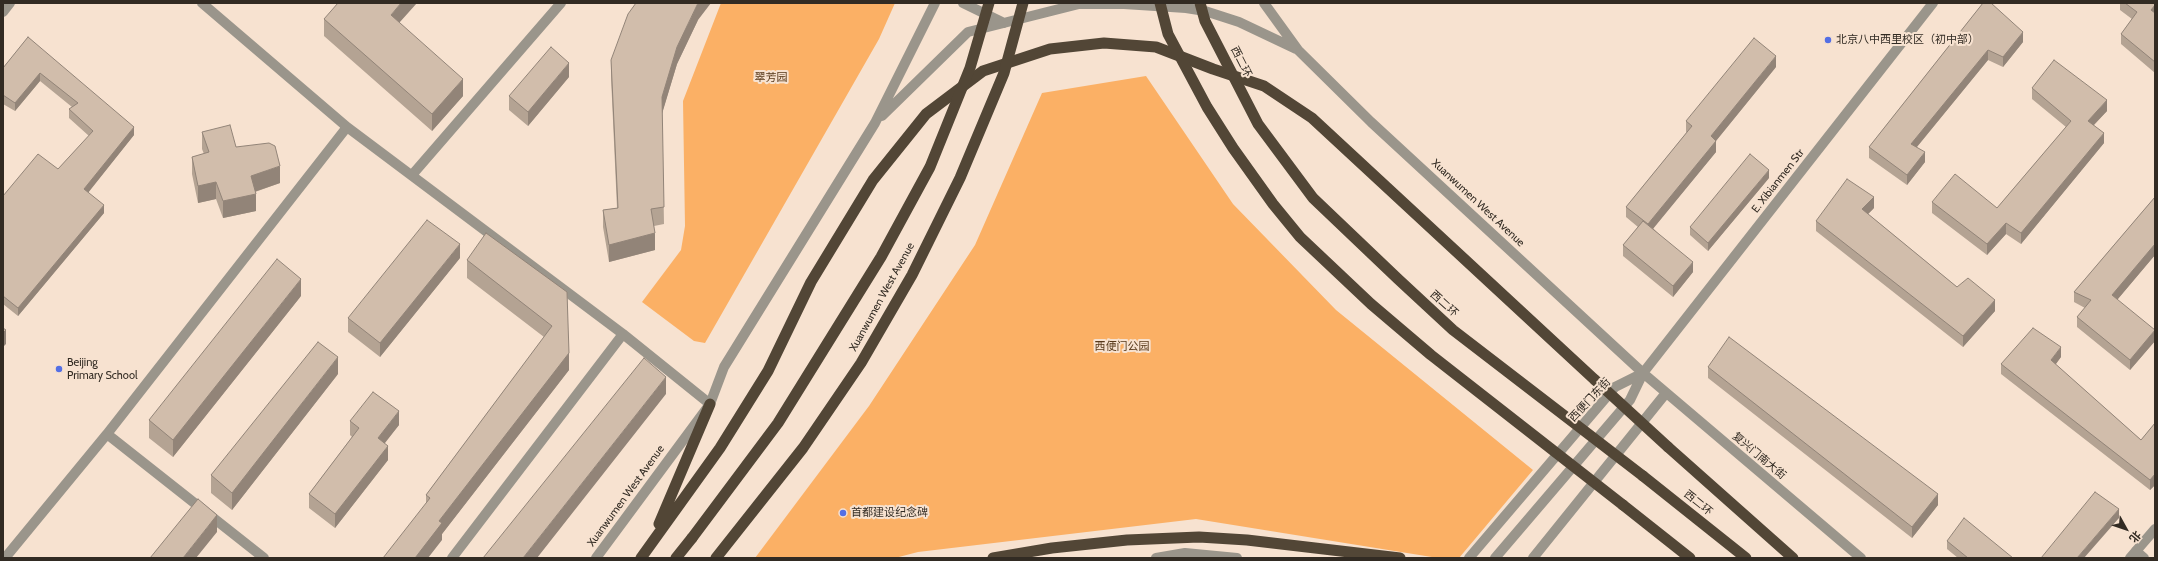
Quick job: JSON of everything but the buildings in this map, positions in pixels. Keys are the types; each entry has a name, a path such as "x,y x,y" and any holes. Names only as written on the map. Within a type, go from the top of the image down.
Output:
{"highway":[{"name":"Xuanwumen West Avenue","path":"676,558 778,423 881,257 930,166 970,68 989,3"},
{"name":"Xuanwumen West Avenue","path":"716,558 803,448 861,363 912,275 960,178 1004,73 1023,3"},
{"path":"1160,3 1168,34 1207,107 1233,148 1273,204 1300,237 1371,304 1430,355 1690,558"},
{"name":"西二环","path":"1200,3 1205,21 1258,124 1313,198 1453,330 1644,476 1746,558"},
{"path":"641,558 720,448 768,370 811,282 873,180 926,114 983,71 1050,48 1104,43 1156,47 1212,69 1264,86 1312,118 1668,447 1793,558"},
{"path":"651,543 710,404"},
{"path":"993,558 1052,548 1127,540 1199,537 1247,540 1400,558"}],"street":[{"path":"3,12 10,3"},
{"path":"202,3 348,127 623,334 710,404"},
{"path":"412,175 561,3"},
{"name":"Xuanwumen West Avenue","path":"596,558 710,404 724,367 875,123 935,3"},
{"path":"963,3 1004,23"},
{"name":"Xuanwumen West Avenue","path":"1264,3 1298,50 1371,122 1643,373"},
{"name":"E. Xibianmen Str","path":"1643,373 1932,3"},
{"name":"Xuanwumen West Avenue","path":"875,123 968,32 1079,4 1124,4 1186,8 1220,14 1298,50"},
{"path":"5,558 107,434 348,127"},
{"path":"452,558 623,334"},
{"path":"1495,558 1630,400 1643,373"},
{"name":"复兴门南大街","path":"1643,373 1861,558"},
{"name":"西便门东街","path":"1469,558 1615,387 1643,373"},
{"path":"1533,558 1666,393"},
{"path":"107,434 264,558"},
{"path":"2137,556 2155,529"},
{"path":"1156,558 1185,553 1237,558"}],"green space":[{"name":"翠芳园","path":"721,3 895,3 879,39 705,343 694,341 642,302 681,250 685,226 683,101"},
{"name":"西便门公园","path":"1146,76 1233,204 1336,310 1533,470 1459,558 1438,558 1196,519 918,552 895,558 755,558 869,406 975,245 1042,93"}],"place":[{"name":"北京八中西里校区（初中部）","path":"1828,40"},
{"name":"Beijing Primary School","path":"59,369"},
{"name":"首都建设纪念碑","path":"843,513"}]}
